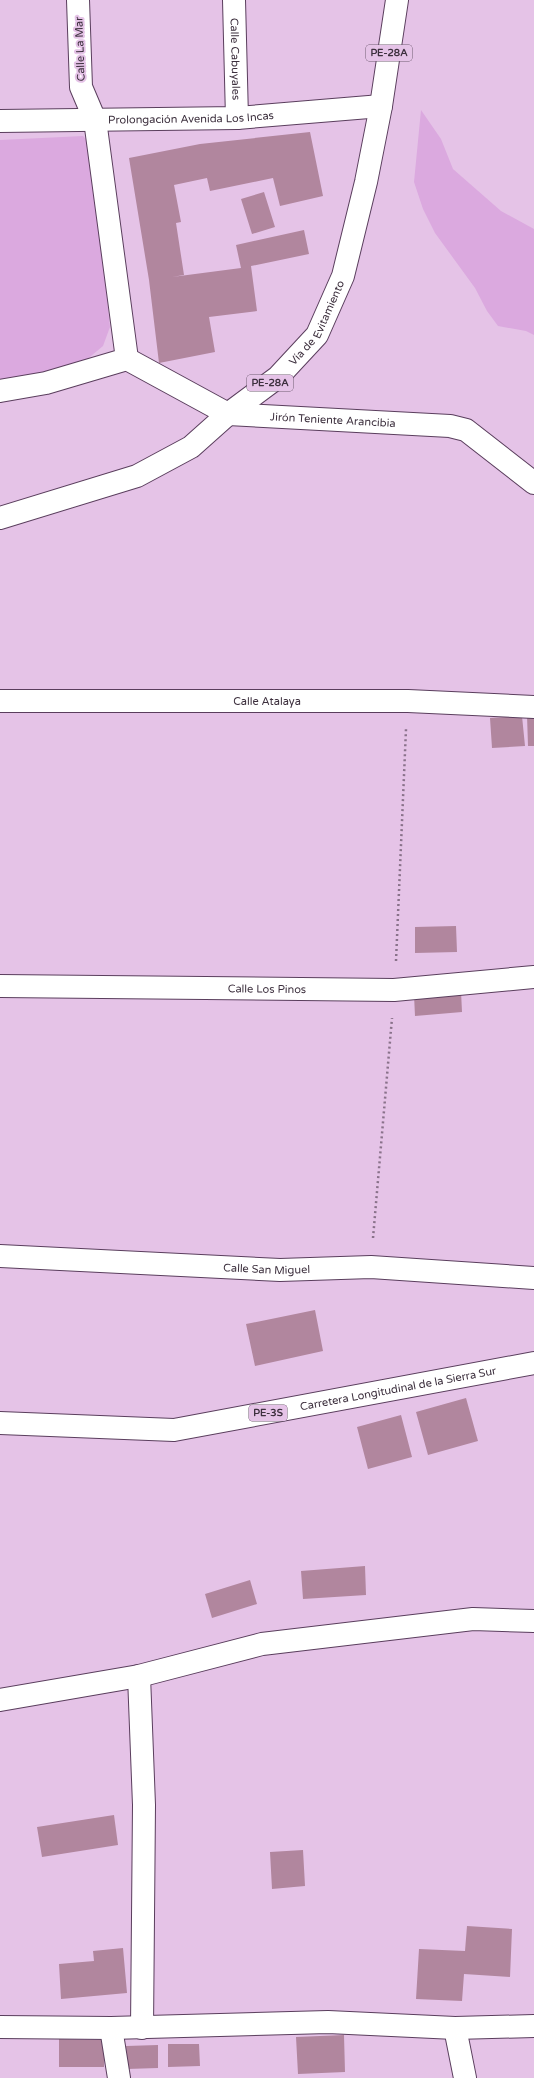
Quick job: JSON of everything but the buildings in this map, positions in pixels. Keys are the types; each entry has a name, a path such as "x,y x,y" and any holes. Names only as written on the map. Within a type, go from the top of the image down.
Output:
{"main road":[{"name":"Calle La Mar","path":"78,0 81,87 95,120 127,359"},
{"name":"Calle Cabuyales","path":"234,0 237,118"},
{"name":"Vía de Evitamiento","path":"0,518 137,476 191,447 228,414 278,377 317,335 343,276 366,182 381,106 397,0"},
{"name":"Prolongación Avenida Los Incas","path":"0,121 237,118 381,106"},
{"name":"Jirón Teniente Arancibia","path":"127,359 228,414 450,426 466,430 534,483"},
{"path":"0,392 46,383 127,359"},
{"name":"Calle Atalaya","path":"0,701 408,700 534,706"},
{"name":"Calle Los Pinos","path":"0,986 394,990 534,977"},
{"name":"Calle San Miguel","path":"0,1256 280,1270 371,1267 534,1278"},
{"name":"Carretera Longitudinal de la Sierra Sur","path":"0,1423 174,1430 534,1363"},
{"path":"0,1700 139,1676 262,1644 473,1619 534,1621"},
{"path":"139,1676 144,1805 142,2028"},
{"path":"0,2027 142,2028 328,2022 455,2028 534,2026"},
{"path":"111,2028 119,2078"},
{"path":"455,2028 465,2078"}],"shaded area":[{"path":"421,110 441,139 453,169 501,211 534,229 534,335 526,331 498,326 487,311 475,288 435,233 423,209 414,182"},
{"path":"83,136 91,145 110,327 103,346 79,366 0,380 0,140"}]}
